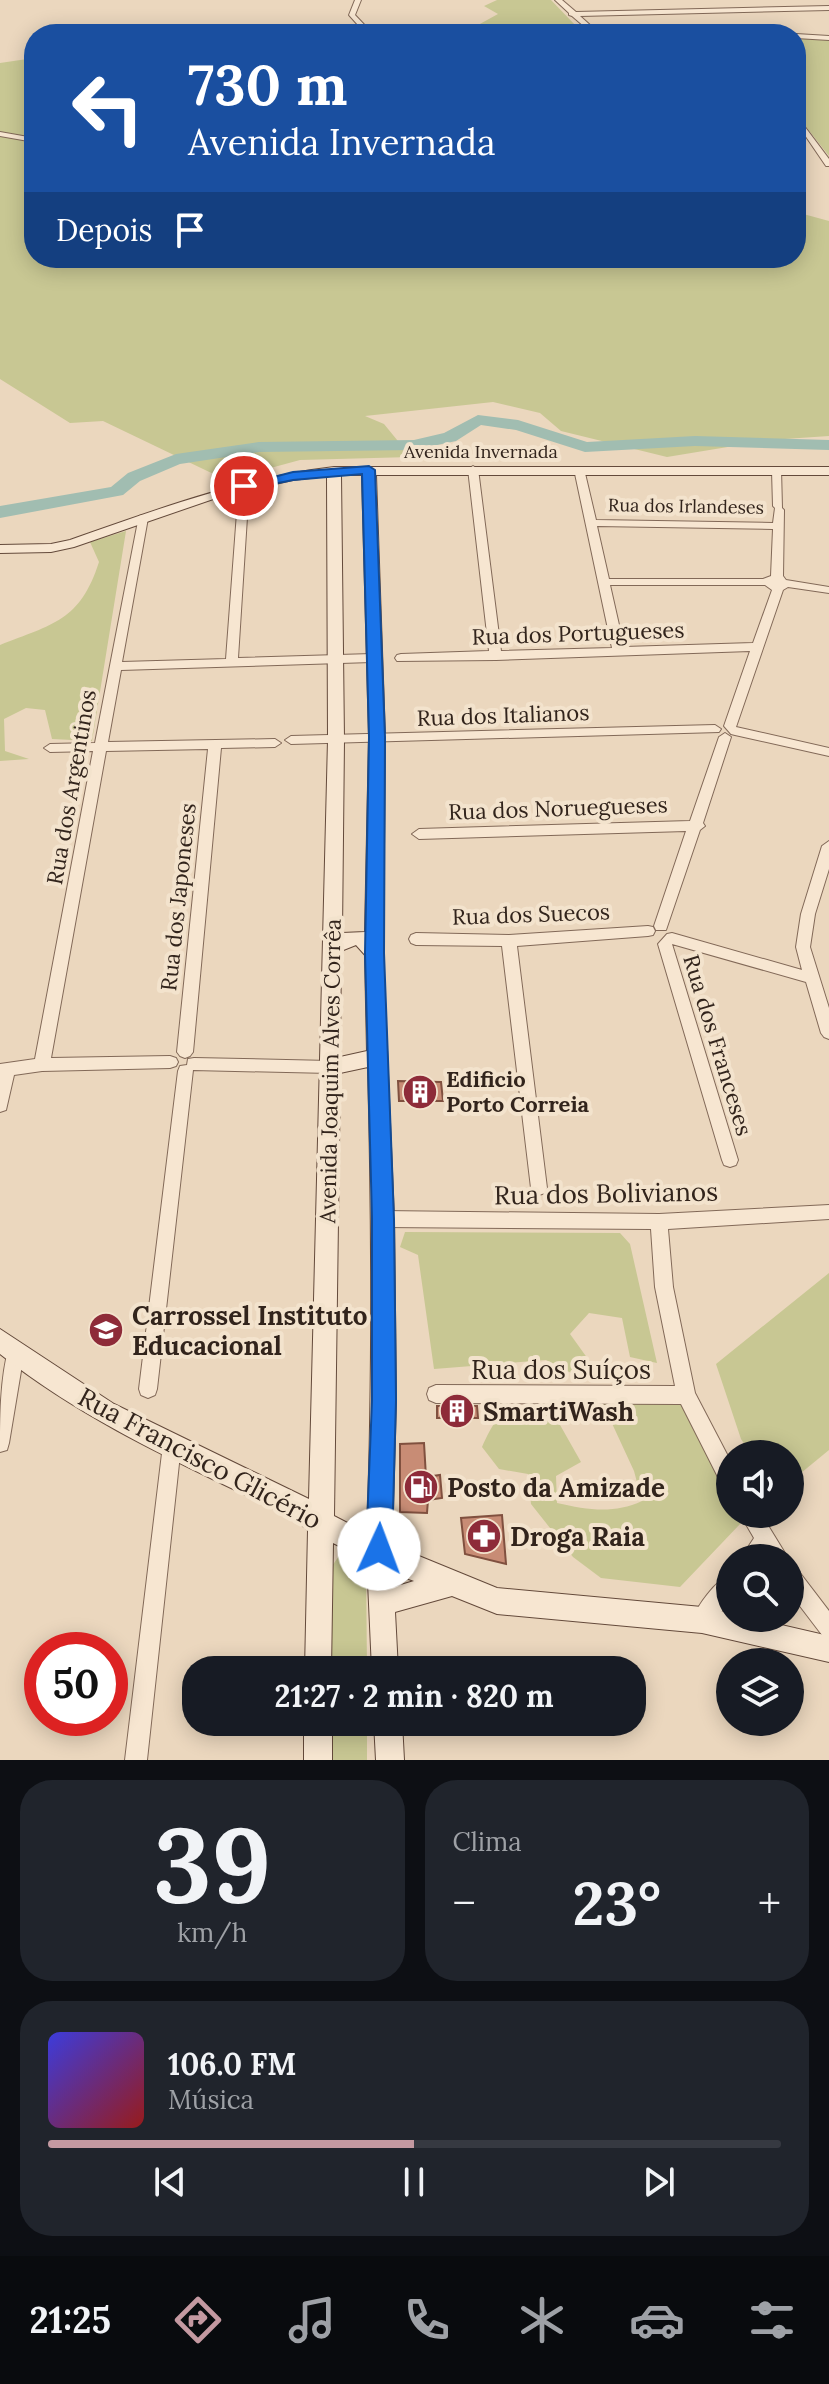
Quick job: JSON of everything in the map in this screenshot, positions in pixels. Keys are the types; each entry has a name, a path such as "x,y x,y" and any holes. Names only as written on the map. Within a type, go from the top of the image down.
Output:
{"main road":[{"name":"Avenida Joaquim Alves Corrêa","path":"369,470 372,658 377,737 374,953 383,1219 384,1400 379,1549 384,1656"},
{"name":"Avenida Invernada","path":"0,549 51,548 74,543 244,486 334,471 829,471"},
{"name":"Avenida Joaquim Alves Corrêa","path":"318,1656 318,1522 336,740 334,471"},
{"path":"333,947 353,936 361,938 374,953"},
{"path":"330,1067 376,1057"},
{"name":"Rua Francisco Glicério","path":"8,1346 95,1404 300,1508 318,1522 450,1584 497,1601 702,1620 829,1649"},
{"path":"382,1603 450,1584"},
{"path":"318,1736 318,1760"},
{"path":"389,1736 391,1760"}],"street":[{"path":"358,0 352,15 361,24"},
{"path":"558,0 584,24"},
{"path":"744,0 758,24"},
{"path":"548,1 563,20"},
{"path":"571,14 829,8"},
{"path":"806,37 829,38"},
{"path":"806,130 829,164"},
{"path":"0,134 24,138"},
{"path":"473,469 496,656"},
{"path":"579,469 619,652"},
{"path":"662,935 726,731 777,583 777,471"},
{"path":"232,663 244,486"},
{"name":"Rua dos Argentinos","path":"42,1065 98,747 143,518"},
{"name":"Rua dos Irlandeses","path":"593,523 779,526"},
{"path":"606,582 777,583 829,590"},
{"name":"Rua dos Portugueses","path":"401,658 756,647"},
{"path":"115,666 372,658"},
{"name":"Rua dos Italianos","path":"291,740 726,731 829,752"},
{"path":"50,748 275,743"},
{"name":"Rua dos Japoneses","path":"148,1389 189,1062 215,746"},
{"name":"Rua dos Noruegueses","path":"419,834 698,826"},
{"path":"829,848 808,914 803,947 829,1033"},
{"name":"Rua dos Suecos","path":"416,939 509,941 662,935 811,978"},
{"name":"Rua dos Franceses","path":"662,935 730,1160"},
{"path":"509,941 539,1188"},
{"path":"0,1105 4,1070 42,1065 170,1062 173,1055 189,1062 330,1067"},
{"name":"Rua dos Bolivianos","path":"383,1219 659,1222 829,1212"},
{"path":"659,1222 664,1287 686,1395 716,1453"},
{"path":"0,1443 8,1346"},
{"name":"Rua dos Suíços","path":"436,1394 686,1395"},
{"path":"136,1760 172,1445"},
{"path":"759,1528 769,1544"},
{"path":"762,1544 766,1539"},
{"path":"804,1595 829,1628"},
{"path":"702,1620 716,1602"}],"shaded area":[{"path":"497,0 551,0 574,24 480,24 498,14 484,6"},
{"path":"806,38 829,39 829,156 806,127"},
{"path":"24,59 24,268 806,268 806,215 829,221 829,436 770,440 667,457 561,431 540,413 493,402 365,416 384,424 411,457 300,460 226,480 103,421 70,423 0,379 0,63"},
{"path":"126,531 92,741 52,739 45,710 26,708 4,719 5,751 29,759 0,761 0,645 50,625 73,609 83,597 99,562 90,542"},
{"path":"405,1232 620,1233 630,1244 657,1363 630,1357 622,1318 589,1313 570,1334 593,1366 581,1378 546,1360 434,1369 418,1255 400,1247"},
{"path":"829,1273 829,1450 804,1471 804,1440 742,1440 716,1364"},
{"path":"682,1403 716,1472 716,1528 736,1528 721,1544 716,1544 716,1549 680,1587 601,1578 573,1557 531,1504 528,1474 499,1469 482,1447 495,1423 507,1412 524,1408 551,1409 581,1462 556,1476 557,1503 590,1509 632,1505 642,1501 634,1471 603,1404"},
{"path":"341,1553 366,1565 367,1656 329,1656 332,1566"},
{"path":"328,1736 367,1736 367,1760 328,1760"}],"building":[{"name":"Edificio Porto Correia","path":"398,1081 441,1082 443,1101 399,1101"},
{"name":"SmartiWash","path":"437,1406 477,1406 478,1418 437,1418"},
{"name":"Posto da Amizade","path":"424,1443 426,1477 440,1475 442,1498 428,1500 427,1513 400,1512 400,1444"},
{"name":"Droga Raia","path":"502,1515 506,1564 465,1554 461,1518"}],"waterway":[{"path":"0,512 117,491 134,477 176,459 259,447 414,445 450,437 478,420 518,425 585,447 612,448 695,441 829,445"}],"place":[{"name":"Edificio Porto Correia","path":"420,1092"},
{"name":"Carrossel Instituto Educacional","path":"106,1330"},
{"name":"SmartiWash","path":"457,1411"},
{"name":"Posto da Amizade","path":"421,1487"},
{"name":"Droga Raia","path":"484,1536"}],"route":[{"path":"244,486 293,476 369,470 372,658 377,737 374,953 383,1219 384,1400 379,1549"}]}
